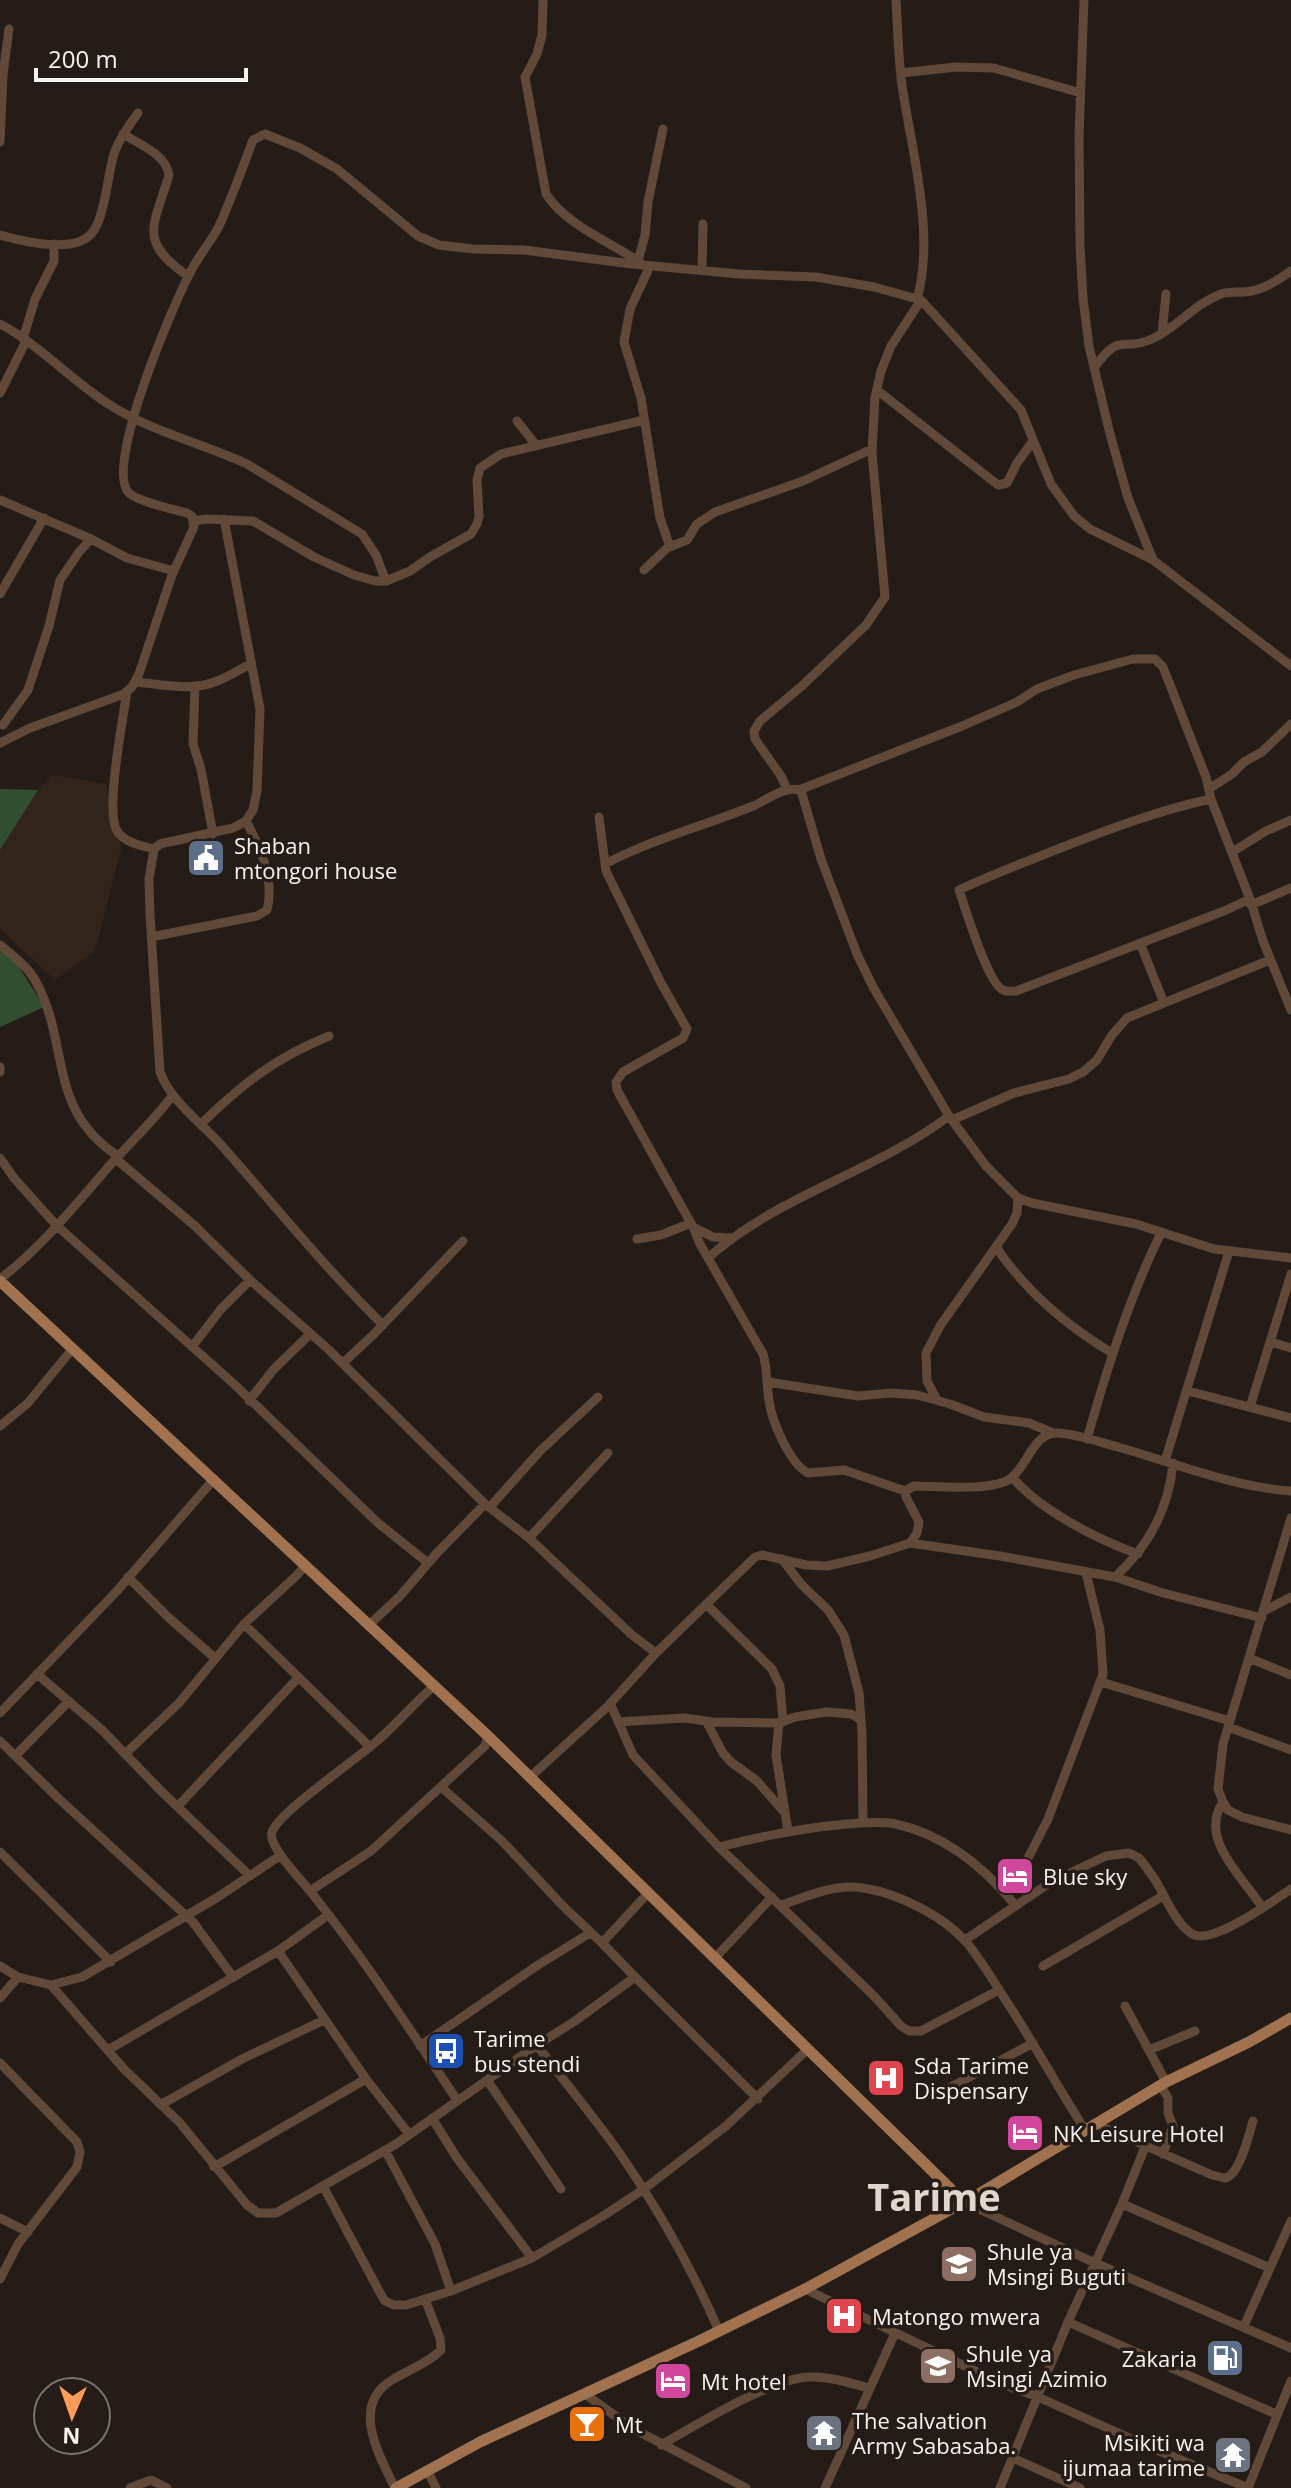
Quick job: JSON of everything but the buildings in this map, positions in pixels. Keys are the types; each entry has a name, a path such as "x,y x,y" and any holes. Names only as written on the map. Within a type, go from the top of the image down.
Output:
{"main road":[{"path":"0,1280 488,1736 964,2202"},
{"path":"396,2488 480,2442 805,2289 964,2202 1163,2084 1291,2018"}],"street":[{"path":"543,0 542,35 537,54 525,77 546,194 554,205 581,225 644,264"},
{"path":"787,789 755,739 756,726 866,625 885,597 872,449 877,390 891,346 919,299 923,258 920,201 901,73 896,0"},
{"path":"1084,0 1080,246 1083,298 1094,368 1128,498 1153,560"},
{"path":"0,142 9,29"},
{"path":"901,73 956,67 994,68 1081,93"},
{"path":"0,235 33,243 54,244 81,242 91,234 103,205 114,154 138,113"},
{"path":"663,129 648,202 644,264 624,342 641,398 655,496 670,547"},
{"path":"123,134 157,155 168,168 169,175 154,226 154,240 164,258 188,276"},
{"path":"194,521 187,513 129,492 124,468 133,418 188,276 219,224 253,140 265,134 300,148 337,169 418,236 439,245 524,250 702,270 816,277 919,299 1021,410 1051,484 1074,516 1090,529 1153,560 1291,666"},
{"path":"702,270 703,224"},
{"path":"0,393 24,340 35,299 54,261 54,244"},
{"path":"1094,368 1109,348 1115,345 1149,341 1177,326 1208,300 1225,293 1252,291 1279,280 1291,271"},
{"path":"1162,333 1166,294"},
{"path":"0,324 111,406 181,439 247,464 362,534 376,555 386,581"},
{"path":"877,390 998,485 1007,483 1033,441"},
{"path":"194,521 253,521 314,557 354,575 386,581 410,571 471,534 479,516 477,480 480,468 501,454 644,420"},
{"path":"517,421 536,445"},
{"path":"644,570 657,555 687,540 697,524 715,512 803,481 872,449"},
{"path":"0,500 127,558 174,571"},
{"path":"0,594 44,518"},
{"path":"224,519 260,709 257,791 253,810 246,821 213,834 160,844 154,849 149,879 157,1060 165,1085 173,1095 326,1267 383,1325"},
{"path":"91,539 60,580 28,690 2,721 4,741 30,728 111,700 135,682 194,521"},
{"path":"605,864 632,850 753,806 787,789 799,790 962,726 1017,702 1037,689 1074,675 1149,657 1163,667 1291,1010"},
{"path":"135,682 195,686 215,683 251,664"},
{"path":"195,686 193,744 213,834"},
{"path":"127,691 115,770 114,820 120,835 132,843 154,849"},
{"path":"1291,724 1210,794 1131,821 959,890 994,982 1003,990 1024,989 1291,888"},
{"path":"799,790 821,859 857,954 873,987 951,1118 986,1166 1018,1198 1106,1216 1205,1247 1291,1258"},
{"path":"599,817 606,871 687,1029 683,1038 623,1072 616,1082 622,1100 763,1354 772,1417 803,1471 844,1470 905,1491 914,1486 985,1485 1013,1478 1043,1438 1053,1433"},
{"path":"1232,852 1291,820"},
{"path":"151,937 257,916 267,910 270,899 266,866 246,821"},
{"path":"1140,943 1164,1003"},
{"path":"0,945 34,977 51,1020 69,1099 83,1123 106,1148 343,1363 488,1506 529,1538 632,1635 656,1653"},
{"path":"709,1257 731,1238 760,1220 951,1118 1014,1093 1069,1079 1083,1072 1097,1060 1127,1018 1270,960"},
{"path":"201,1124 258,1073 329,1036"},
{"path":"0,1280 20,1264 173,1095"},
{"path":"0,1158 56,1225 234,1384 378,1523 428,1563"},
{"path":"937,1400 927,1381 926,1353 940,1326 1012,1224 1018,1198"},
{"path":"637,1239 692,1225 713,1237 731,1238"},
{"path":"1087,1439 1112,1353 1161,1233"},
{"path":"343,1363 463,1241"},
{"path":"996,1247 1016,1275 1040,1298 1086,1337 1112,1353"},
{"path":"1115,1577 1138,1554 1167,1500 1169,1462 1229,1251"},
{"path":"1250,1407 1291,1274"},
{"path":"192,1347 221,1309 250,1280"},
{"path":"249,1401 273,1370 310,1334"},
{"path":"1271,1342 1291,1348"},
{"path":"0,1426 28,1403 73,1348"},
{"path":"768,1382 858,1396 891,1393 917,1395 984,1417 1029,1423 1053,1433 1087,1439 1236,1481 1291,1491"},
{"path":"1188,1391 1291,1418"},
{"path":"369,1625 540,1451 598,1397"},
{"path":"529,1538 608,1453"},
{"path":"1013,1478 1024,1491 1073,1522 1120,1548 1138,1554"},
{"path":"0,1713 128,1577 214,1479"},
{"path":"905,1491 919,1522 917,1533 910,1543"},
{"path":"1291,1518 1229,1724 1219,1764 1218,1789 1228,1810 1242,1817 1291,1830"},
{"path":"529,1778 610,1703 656,1653 755,1557 762,1555 806,1565 827,1566 910,1543 1115,1577 1163,1593 1263,1615 1291,1597"},
{"path":"782,1559 801,1584 828,1610 844,1635 859,1693 863,1823"},
{"path":"125,1754 179,1703 244,1624 306,1565"},
{"path":"1005,1893 1024,1866 1048,1819 1101,1682 1104,1664 1101,1641 1086,1573"},
{"path":"128,1577 215,1658"},
{"path":"706,1604 772,1669 780,1686 781,1723 776,1755 788,1831"},
{"path":"244,1624 370,1747"},
{"path":"1249,1658 1291,1675"},
{"path":"37,1674 125,1754 250,1876"},
{"path":"178,1806 298,1678"},
{"path":"1101,1682 1229,1724 1291,1750"},
{"path":"434,1686 370,1747 278,1823 271,1832 271,1839 365,1963 457,2100"},
{"path":"15,1756 69,1701"},
{"path":"610,1703 633,1755 719,1847 901,2026 909,2031 921,2031 999,1990"},
{"path":"618,1722 684,1718 781,1723 795,1717 826,1712 851,1714 861,1720"},
{"path":"706,1721 723,1753 757,1781 785,1813"},
{"path":"310,1891 371,1851 485,1746 488,1736"},
{"path":"1,1744 186,1915 233,1977"},
{"path":"441,1787 502,1841 758,2099"},
{"path":"1223,1802 1214,1821 1217,1840 1262,1907"},
{"path":"719,1847 788,1831 863,1823 896,1824 941,1842 970,1859 1016,1906"},
{"path":"0,1852 111,1962"},
{"path":"965,1940 1051,1882 1106,1856 1120,1853 1139,1858 1163,1896 1193,1934 1202,1937 1213,1935 1291,1889"},
{"path":"0,1966 18,1977 51,1985 82,1977 281,1855"},
{"path":"781,1905 824,1891 851,1887 911,1903 939,1919 965,1940 1090,2127 1225,2178 1234,2173 1239,2164 1253,2121"},
{"path":"602,1943 649,1892"},
{"path":"1043,1966 1163,1896"},
{"path":"715,1958 772,1897"},
{"path":"108,2050 278,1951 328,1915"},
{"path":"420,2046 590,1933"},
{"path":"278,1951 366,2079 409,2134"},
{"path":"0,1998 18,1977"},
{"path":"51,1985 141,2088 180,2123 247,2205 267,2215 288,2207 385,2150 635,1977"},
{"path":"1125,2006 1149,2050 1168,2098 1168,2113 1173,2126 1163,2154"},
{"path":"162,2104 242,2059 324,2020"},
{"path":"1149,2050 1195,2031"},
{"path":"932,2097 1033,2043"},
{"path":"537,2045 644,2189 693,2276 719,2331"},
{"path":"323,2186 385,2301 406,2305 451,2291 532,2258 603,2216 644,2189 726,2126 808,2049"},
{"path":"0,2063 77,2142 80,2152 77,2167 18,2244 0,2279"},
{"path":"214,2167 366,2079"},
{"path":"487,2080 561,2189"},
{"path":"432,2118 457,2158 532,2258"},
{"path":"1000,2488 1145,2147"},
{"path":"385,2150 435,2244 451,2291"},
{"path":"964,2202 1291,2348"},
{"path":"1122,2204 1270,2268"},
{"path":"0,2218 28,2232"},
{"path":"1244,2326 1270,2268 1286,2245 1291,2221"},
{"path":"805,2289 1002,2384 1248,2488 1291,2381"},
{"path":"396,2488 374,2439 369,2419 371,2405 375,2394 387,2382 434,2357 441,2350 440,2338 425,2299"},
{"path":"1068,2322 1276,2414"},
{"path":"825,2488 895,2333"},
{"path":"661,2445 739,2403 797,2378 831,2379 869,2388"},
{"path":"585,2394 661,2445 746,2488"},
{"path":"1013,2458 1080,2488"},
{"path":"427,2470 436,2488"},
{"path":"130,2488 151,2480 167,2488"}],"shaded area":[{"path":"52,775 107,784 111,829 122,846 95,951 55,980 0,929 0,850 38,790"}],"green space":[{"path":"0,789 38,790 0,850"},
{"path":"0,950 18,965 44,1007 0,1027"}],"place":[{"name":"Shaban mtongori house","path":"206,858"},
{"name":"Blue sky","path":"1015,1876"},
{"name":"Tarime bus stendi","path":"446,2051"},
{"name":"Sda Tarime Dispensary","path":"886,2078"},
{"name":"NK Leisure Hotel","path":"1025,2133"},
{"name":"Shule ya Msingi Buguti","path":"959,2264"},
{"name":"Matongo mwera","path":"844,2316"},
{"name":"Zakaria","path":"1225,2358"},
{"name":"Shule ya Msingi Azimio","path":"938,2366"},
{"name":"Mt hotel","path":"673,2381"},
{"name":"Mt","path":"587,2424"},
{"name":"The salvation Army Sabasaba.","path":"824,2433"},
{"name":"Msikiti wa ijumaa tarime","path":"1233,2455"}],"district":[{"name":"Tarime","path":"934,2196"}]}
